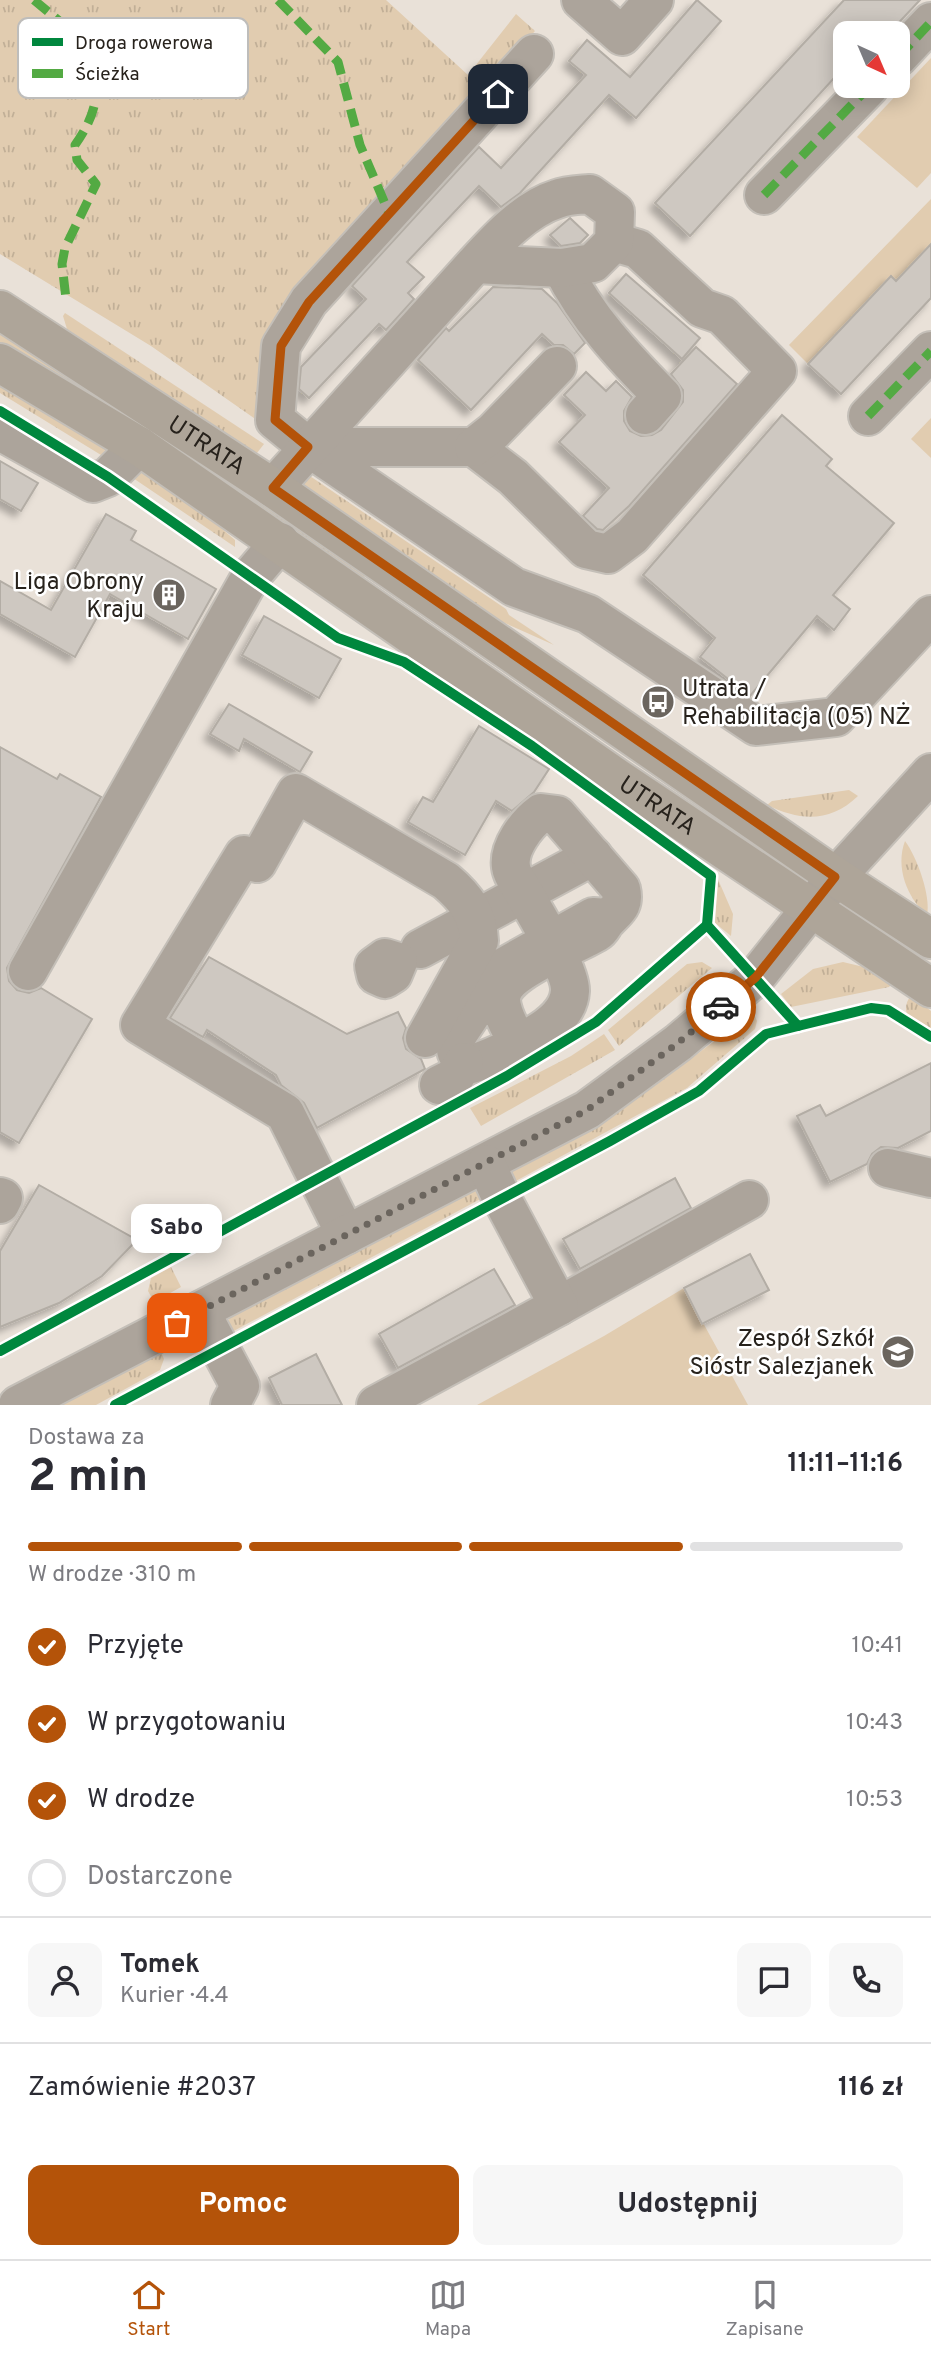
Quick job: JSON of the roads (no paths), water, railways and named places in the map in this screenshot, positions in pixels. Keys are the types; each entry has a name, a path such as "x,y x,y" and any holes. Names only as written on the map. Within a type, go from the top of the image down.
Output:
{"main road":[{"name":"UTRATA","path":"0,310 273,488 835,877 931,939"},
{"name":"UTRATA","path":"0,363 138,446 811,911 931,988"}],"street":[{"path":"581,0 622,36 654,0"},
{"path":"910,44 931,22"},
{"path":"534,54 309,302 281,346 275,420 308,447 514,587 588,614 756,726 835,718 931,615"},
{"path":"764,195 858,98"},
{"path":"273,488 475,264 520,221 556,199 590,194 615,212 614,242 593,263 562,268 475,264"},
{"path":"308,447 474,447 513,477 586,549 608,554 632,536 777,371 722,315 702,308 638,249 614,242"},
{"path":"562,268 580,304 621,354 662,396 645,415"},
{"path":"868,416 931,351"},
{"path":"474,447 493,432 557,366"},
{"path":"0,431 93,483 108,477 138,446"},
{"path":"28,971 251,576 280,542"},
{"path":"18,1405 587,1110 678,1043 756,977 811,911 835,877 931,773"},
{"path":"346,1235 285,1113 140,1025 244,855 257,863 296,793 446,881 465,897 476,920 479,941 425,1038"},
{"path":"524,893 511,869 511,854 530,822 541,813 557,815 621,889 624,899 620,909 608,918 600,930 553,947 505,976 498,1023 482,1061 452,1073 456,1037 498,1023 543,1030 561,1014 567,1003 570,989 553,947 524,893"},
{"path":"409,955 593,856"},
{"path":"486,1164 559,1306"},
{"path":"888,1168 931,1178"},
{"path":"0,1197 3,1198 0,1204"},
{"path":"376,1405 749,1200"},
{"path":"200,1311 240,1386 230,1405"}],"place":[{"name":"Liga Obrony Kraju","path":"169,595"},
{"name":"Utrata / Rehabilitacja (05) NŻ","path":"658,702"},
{"name":"Sabo","path":"177,1323"},
{"name":"Zespół Szkół Sióstr Salezjanek","path":"898,1352"}]}
